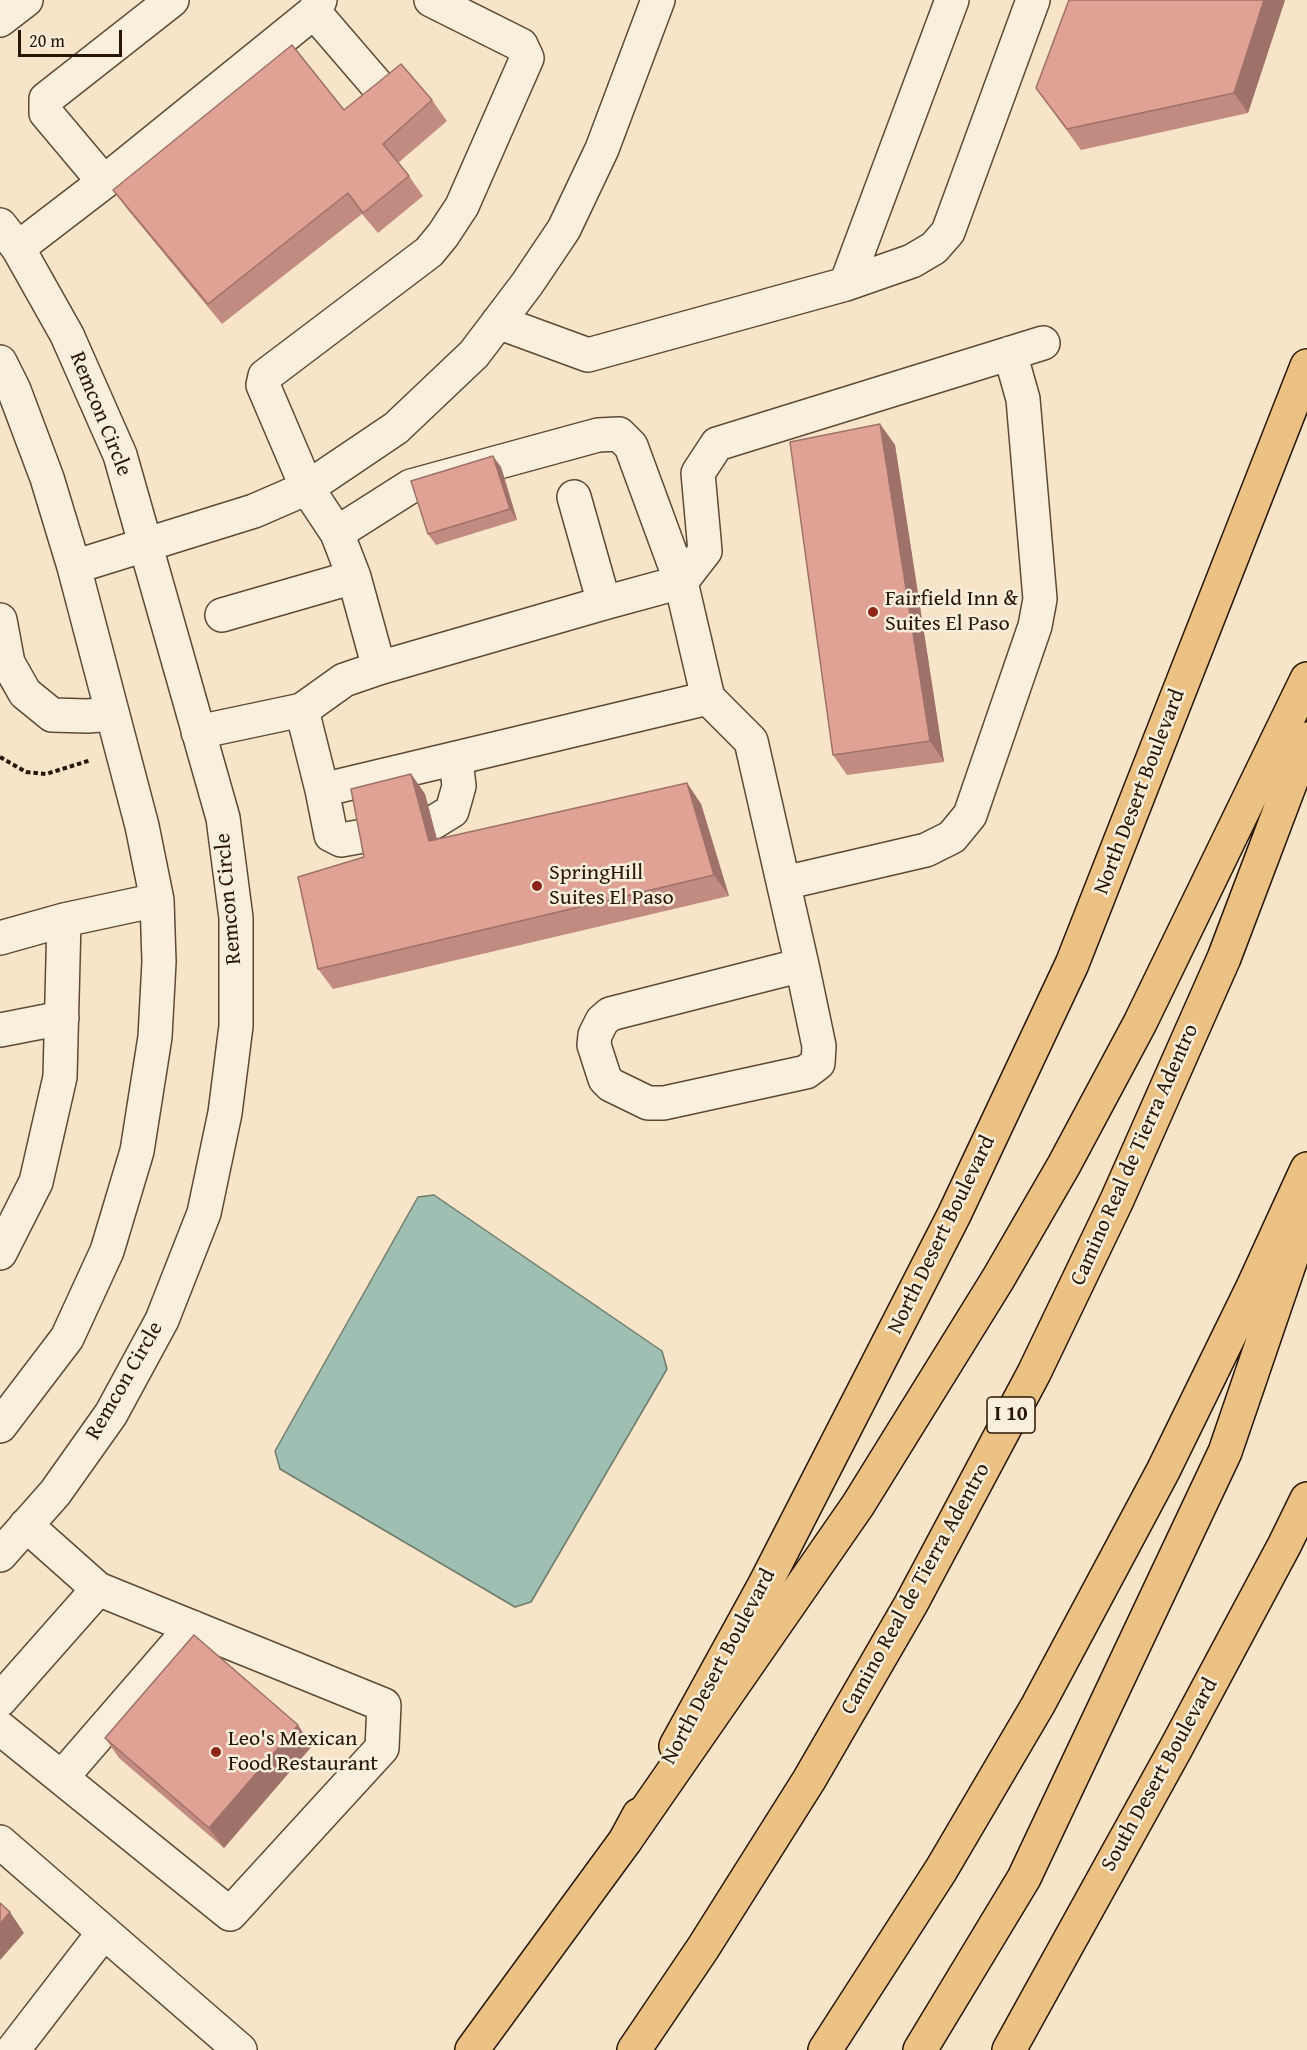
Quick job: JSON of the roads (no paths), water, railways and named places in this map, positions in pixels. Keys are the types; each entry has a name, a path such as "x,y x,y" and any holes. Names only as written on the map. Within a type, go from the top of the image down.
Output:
{"main road":[{"name":"North Desert Boulevard","path":"472,2050 625,1841 764,1586 954,1215 1072,964 1307,366"},
{"path":"625,1841 858,1505 998,1279 1064,1165 1140,1023 1307,679"},
{"name":"Camino Real de Tierra Adentro","path":"634,2050 703,1948 809,1780 911,1604 1034,1372 1117,1200 1224,958 1307,739"},
{"path":"825,2050 941,1870 1038,1705 1163,1471 1252,1289 1307,1169"},
{"path":"920,2050 1024,1878 1220,1462 1307,1212"},
{"name":"South Desert Boulevard","path":"1009,2050 1176,1748 1307,1499"}],"street":[{"path":"0,20 26,0"},
{"path":"104,182 46,113 46,99 172,0"},
{"path":"378,668 354,577 337,533 307,489 263,385 265,376 429,252 443,235 462,206 527,58 521,45 431,0"},
{"path":"74,567 254,511 307,489 396,428 474,354 528,284 564,229 602,148 658,0"},
{"path":"846,284 952,0"},
{"path":"498,322 588,355 846,284 912,261 934,248 948,232 1033,0"},
{"path":"9,237 104,182 317,6 376,84"},
{"name":"Remcon Circle","path":"0,1555 55,1493 111,1414 162,1320 204,1213 225,1113 236,1026 236,918 223,818 120,455 67,335 9,237"},
{"path":"198,732 303,710 344,680 378,668 681,582 705,551 698,473 717,444 1043,343"},
{"path":"784,883 926,850 952,837 970,815 1035,626 1040,599 1023,399 1010,353"},
{"path":"0,362 14,390 46,478 74,567 142,826 157,900 159,962 155,1037 134,1162 107,1251 67,1338 0,1426"},
{"path":"337,533 411,486 598,435 619,434 631,446 681,582 708,699 751,741 784,883 802,965 819,1046 818,1063 806,1072 664,1103 648,1103 611,1085 604,1079 594,1045 595,1035 602,1021 610,1014 802,965"},
{"path":"574,497 604,603"},
{"path":"222,615 354,577"},
{"path":"0,620 8,663 25,693 52,715 112,714"},
{"path":"322,790 708,699"},
{"path":"303,710 332,835 340,840 369,835"},
{"path":"434,822 452,811 459,786 456,760"},
{"path":"0,938 64,920 157,900"},
{"path":"0,1253 36,1182 60,1077 64,920"},
{"path":"0,1030 62,1018"},
{"path":"0,1728 230,1914 382,1748 384,1705 98,1589 26,1525"},
{"path":"0,1700 98,1589"},
{"path":"62,1778 192,1627"},
{"path":"0,1842 240,2050"},
{"path":"13,2050 104,1932"}],"place":[{"name":"Fairfield Inn & Suites El Paso","path":"873,612"},
{"name":"SpringHill Suites El Paso","path":"537,886"},
{"name":"Leo's Mexican Food Restaurant","path":"216,1752"}]}
